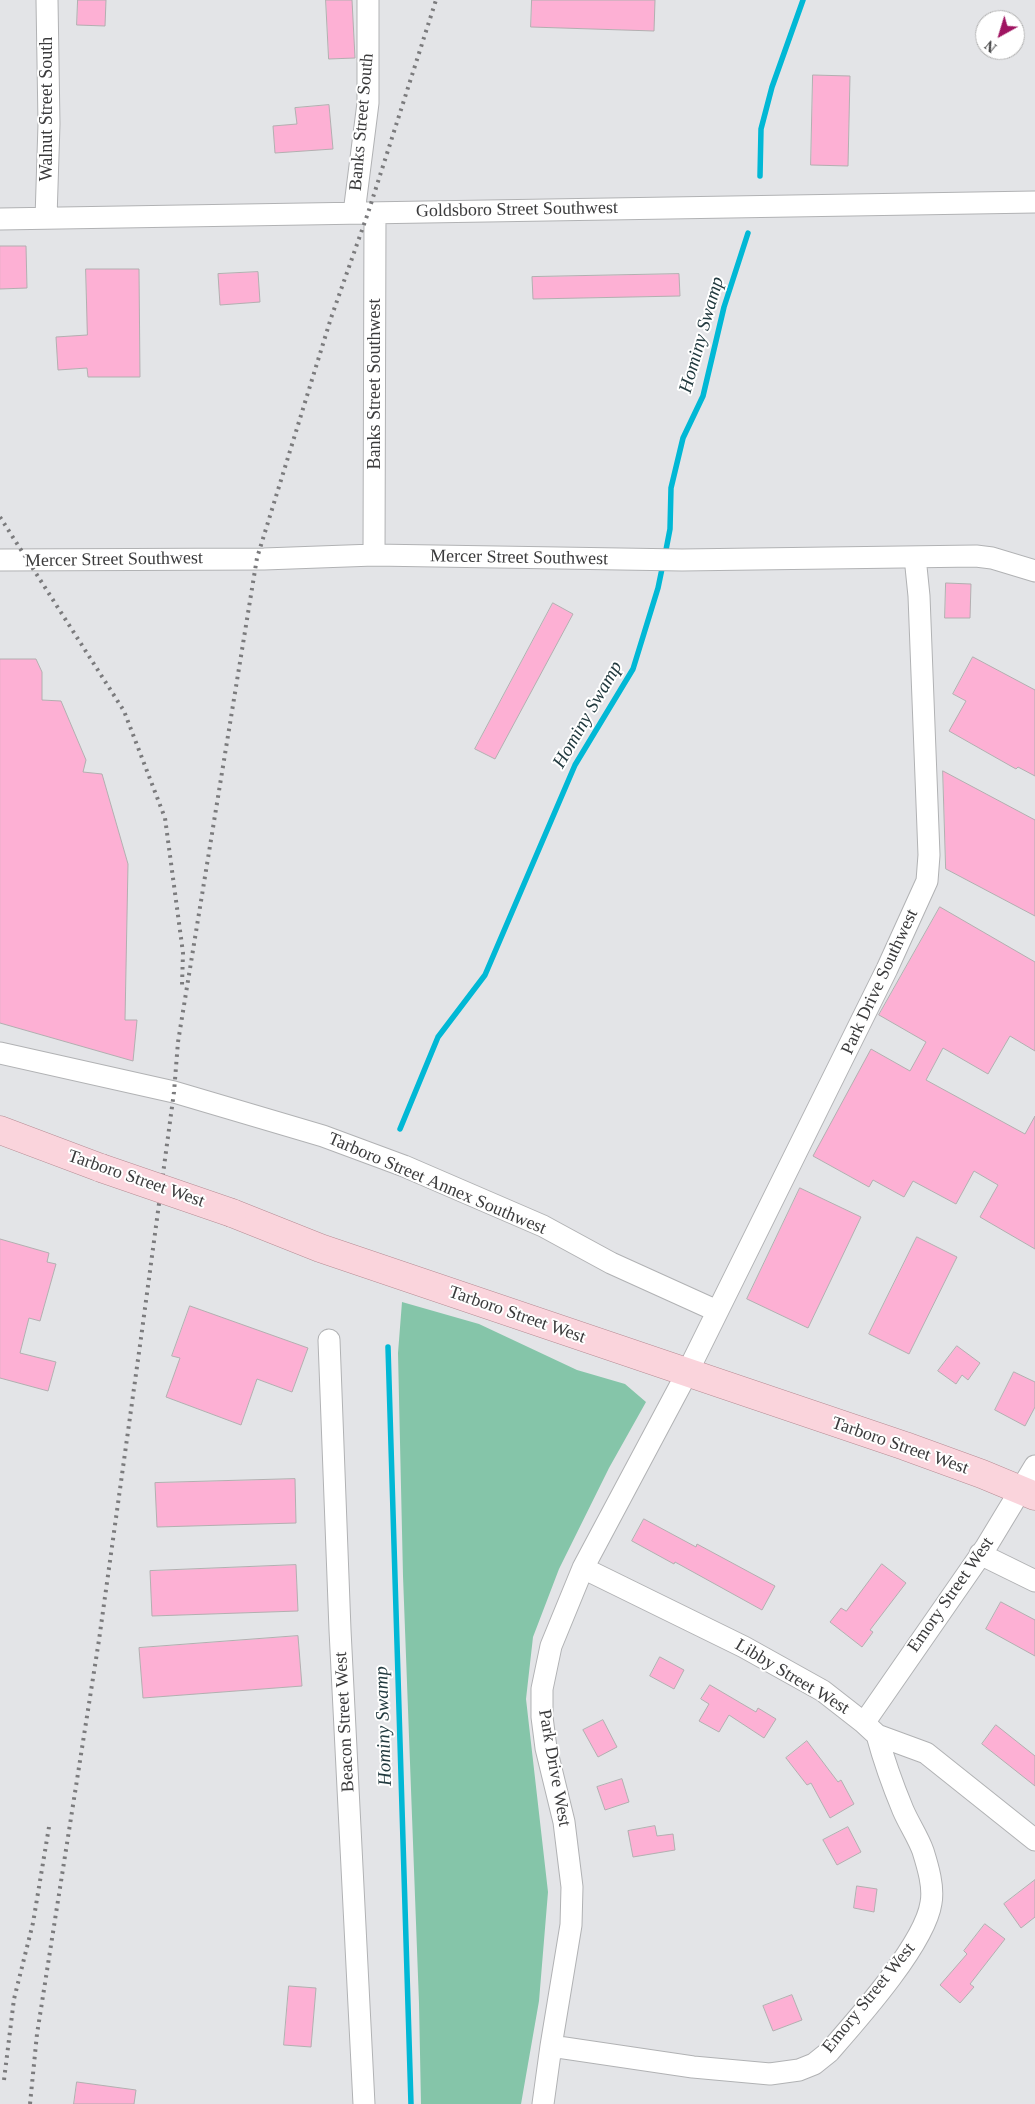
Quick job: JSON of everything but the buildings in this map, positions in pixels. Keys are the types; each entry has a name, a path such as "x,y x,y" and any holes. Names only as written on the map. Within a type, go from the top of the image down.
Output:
{"main road":[{"name":"Tarboro Street West","path":"0,1130 232,1213 320,1248 913,1449 982,1474 1027,1493"}],"street":[{"name":"Walnut Street South","path":"46,218 49,124 47,0"},
{"name":"Banks Street South","path":"354,213 368,103 368,0"},
{"name":"Goldsboro Street Southwest","path":"0,219 1035,202"},
{"name":"Banks Street Southwest","path":"374,555 375,213"},
{"name":"Mercer Street Southwest","path":"0,560 264,559 374,555 682,560 976,556 992,558 1035,571"},
{"name":"Park Drive Southwest","path":"687,1373 887,969 927,882 929,855 920,596 915,557"},
{"name":"Tarboro Street Annex Southwest","path":"0,1052 174,1092 323,1136 404,1166 543,1226 611,1262 717,1312"},
{"name":"Beacon Street West","path":"329,1340 340,1630 364,2104"},
{"name":"Park Drive West","path":"543,2104 550,2046 571,1926 572,1887 564,1822 543,1725 542,1689 551,1646 583,1568 687,1373"},
{"name":"Emory Street West","path":"550,2046 693,2067 770,2074 799,2070 814,2064 829,2052 902,1962 926,1922 932,1902 928,1868 922,1849 904,1812 871,1729 980,1554 1027,1493 1035,1466"},
{"path":"980,1554 1035,1581"},
{"name":"Libby Street West","path":"583,1568 744,1647 823,1691 871,1729 926,1753 1035,1840"}],"green space":[{"path":"402,1302 479,1324 577,1370 625,1384 646,1402 609,1468 559,1569 533,1637 526,1699 548,1892 539,2001 521,2104 421,2104 403,1576 398,1353"}],"waterway":[{"name":"Hominy Swamp","path":"760,176 761,129 772,87 803,0"},
{"name":"Hominy Swamp","path":"665,555 670,529 671,488 683,438 703,396 724,307 748,233"},
{"name":"Hominy Swamp","path":"400,1129 438,1037 485,975 575,765 633,669 658,588 663,564"},
{"name":"Hominy Swamp","path":"388,1347 411,2104"}],"railway":[{"path":"30,2104 37,2034 99,1640 174,1092 178,1042 257,558 331,318 368,213 436,0"},
{"path":"0,517 124,711 165,818 183,953 182,985"},
{"path":"4,2080 14,1999 33,1923 49,1827"}]}
